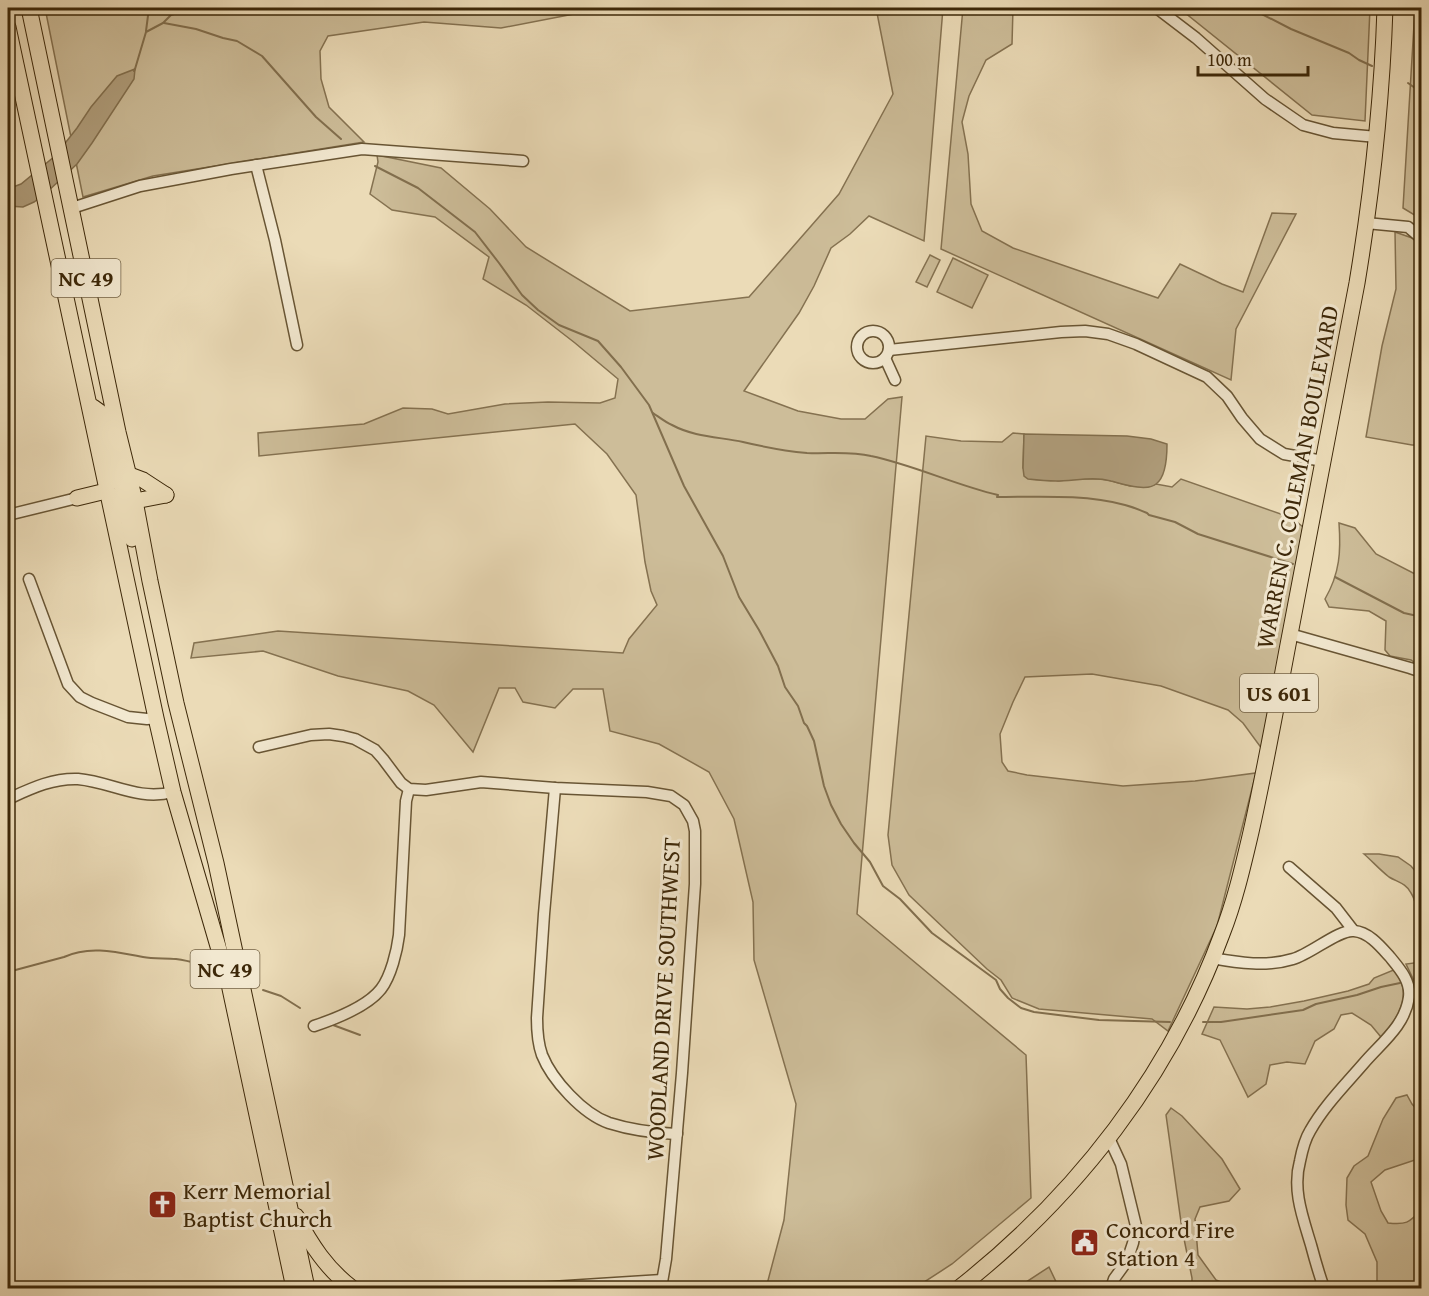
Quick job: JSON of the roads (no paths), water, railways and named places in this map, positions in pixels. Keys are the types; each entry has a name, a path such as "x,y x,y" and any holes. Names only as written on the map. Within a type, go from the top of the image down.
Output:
{"highway":[{"name":"NC 49","path":"29,8 177,707 218,874 306,1288"},
{"name":"WARREN C. COLEMAN BOULEVARD","path":"959,1288 984,1269 1061,1196 1122,1122 1158,1067 1181,1026 1223,932 1259,794 1357,283 1377,137 1385,8"},
{"name":"NC 49","path":"8,27 141,653 173,792 229,984 294,1288"},
{"path":"68,311 73,310 84,316 95,366 105,370"},
{"path":"88,404 100,412 120,483 125,491 135,501 166,495 143,480 127,474"},
{"path":"77,498 106,490 122,506 128,519 141,578 150,580"},
{"path":"77,498 110,510"},
{"path":"141,653 152,657 162,701 169,709 177,707"},
{"path":"287,1197 319,1255 342,1281 352,1288"}],"street":[{"path":"1154,8 1196,38 1265,99 1303,125 1334,133 1377,137"},
{"path":"72,208 140,186 362,149 524,161"},
{"path":"256,165 275,240 297,345"},
{"path":"1366,224 1408,227 1422,239"},
{"path":"895,380 887,354 888,340 875,331 864,328 858,341 858,352 860,357 873,363 882,361 887,354 1061,332 1085,331 1108,334 1136,344 1207,377 1227,396 1251,431 1276,450 1284,454 1323,461"},
{"path":"8,514 77,498"},
{"path":"29,579 68,684 75,693 92,703 128,717 156,718"},
{"path":"1290,634 1422,672"},
{"path":"259,747 311,735 343,736 375,750 401,783 409,789 406,801 399,935 397,951 386,981 380,991 357,1008 314,1026"},
{"path":"8,800 50,782 63,779 93,782 138,794 173,792"},
{"name":"WOODLAND DRIVE SOUTHWEST","path":"409,789 426,790 481,782 647,792 671,796 684,805 693,821 696,844 695,884 677,1134 662,1285"},
{"path":"555,788 537,1018 537,1030 543,1057 566,1091 592,1114 607,1122 638,1131 677,1134"},
{"path":"1289,867 1336,908 1353,930"},
{"path":"1212,958 1243,963 1274,963 1311,952 1345,932 1353,930 1369,936 1383,949 1406,980 1409,998 1403,1017 1388,1039 1340,1090 1309,1132 1299,1163 1297,1185 1299,1207 1324,1288"},
{"path":"1109,1138 1121,1164 1136,1226 1127,1261 1113,1279 1111,1288"},
{"path":"536,1288 662,1285"}],"waterway":[{"path":"146,31 149,8"},
{"path":"134,71 146,32 163,23 171,15 191,8"},
{"path":"1250,8 1291,29 1349,53 1372,66"},
{"path":"164,23 196,29 237,41 262,56 316,117 341,139"},
{"path":"1408,83 1422,93"},
{"path":"375,166 418,188 475,232 522,295 559,325 598,341 649,405 684,486 723,556 739,597 778,666 785,687 798,706 814,741 824,786 831,805 841,824 870,862 883,886 900,899 932,933 996,980 1008,998 1021,1008 1034,1012 1099,1020 1170,1022"},
{"path":"653,413 669,424 698,434 791,451 871,456 903,464 998,495 997,497 1078,498 1109,501 1175,522 1198,534 1293,564"},
{"path":"1335,577 1404,613 1422,617"},
{"path":"8,972 74,953 93,950 147,958 176,959 199,964"},
{"path":"1412,980 1422,978"},
{"path":"1203,1022 1221,1022 1303,1010 1316,1004 1400,983"},
{"path":"263,990 281,996 300,1008"},
{"path":"333,1025 360,1035"}],"place":[{"name":"Kerr Memorial Baptist Church","path":"162,1204"},
{"name":"Concord Fire Station 4","path":"1085,1243"}]}
